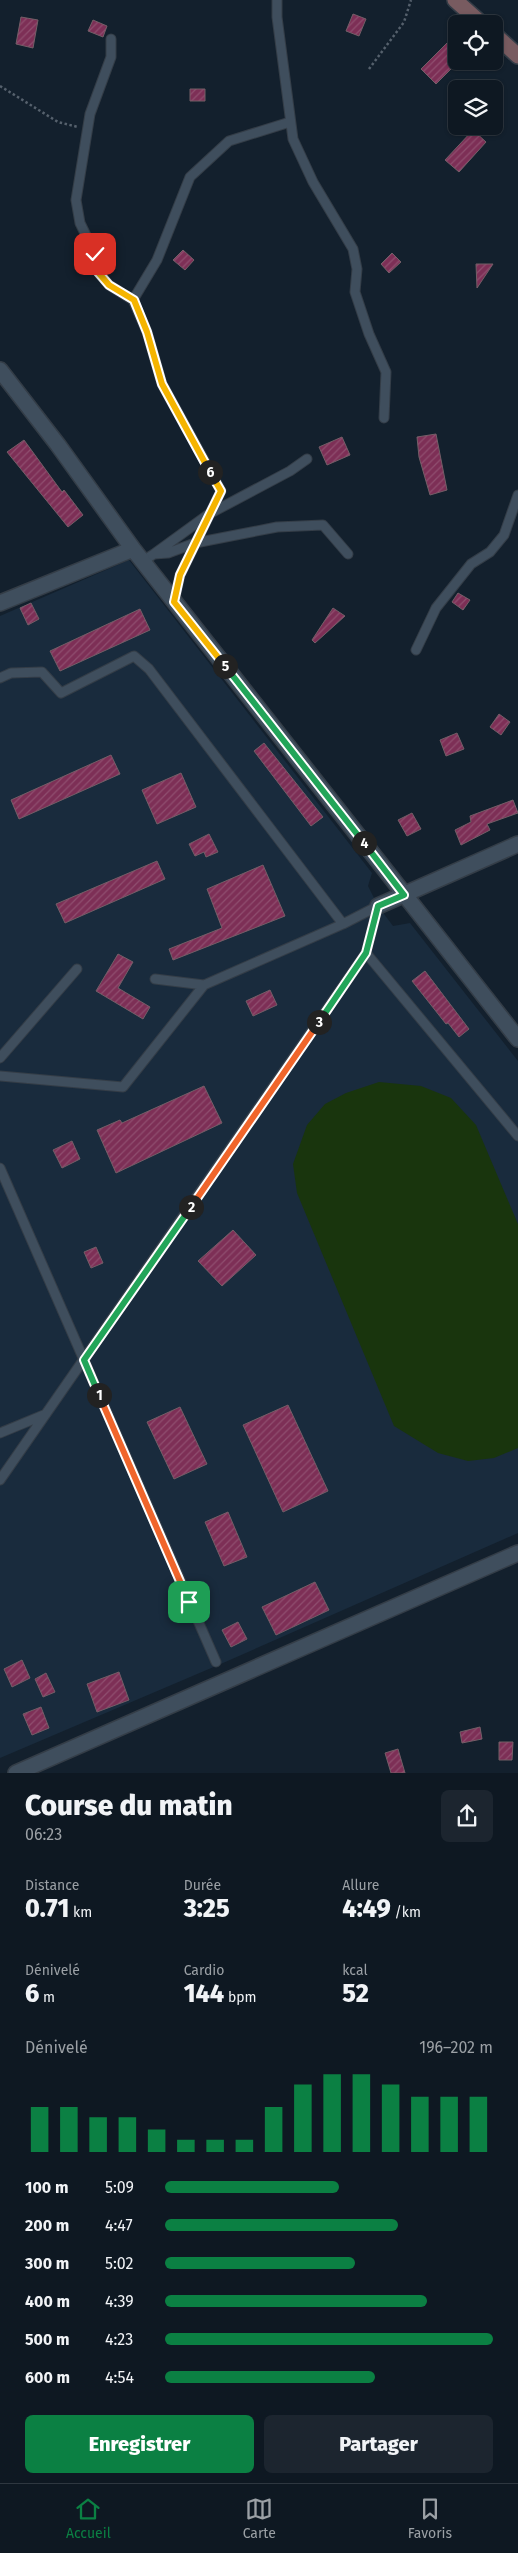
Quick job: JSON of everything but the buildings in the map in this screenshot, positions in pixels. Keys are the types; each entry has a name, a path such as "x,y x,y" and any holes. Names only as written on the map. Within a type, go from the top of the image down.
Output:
{"main road":[{"path":"455,0 472,15"},
{"path":"503,42 518,56"}],"street":[{"path":"0,370 58,444 133,549 148,558 174,602 518,1039"},
{"path":"0,604 133,549"},
{"path":"378,906 518,844"},
{"path":"16,1773 518,1553"}],"lane":[{"path":"277,0 277,18 292,139 313,182 354,249 357,269 355,292 386,372 384,418"},
{"path":"110,39 111,57 90,114 87,129 76,200 80,223 95,254 97,271 109,285 134,300 147,332 162,384 221,491 180,575 174,602"},
{"path":"134,300 157,260 190,177 229,142 290,122"},
{"path":"148,558 209,514 290,471 307,459"},
{"path":"416,650 436,608 471,564 490,552 504,535 518,495"},
{"path":"148,558 195,543 277,527 323,526 348,554"},
{"path":"0,678 11,673 42,672 61,693 134,656 149,669 343,924"},
{"path":"0,1076 123,1086 204,985 343,924 378,906"},
{"path":"0,1480 366,953 378,906"},
{"path":"366,953 518,1136"},
{"path":"0,1058 76,969"},
{"path":"155,979 204,985"},
{"path":"0,1168 216,1662"},
{"path":"0,1433 47,1414"}],"path":[{"path":"369,69 404,22 411,0"},
{"path":"0,86 58,122 87,129"}],"shaded area":[{"path":"129,560 372,873 368,886 378,906 393,926 410,923 518,1061 518,1533 223,1663 0,1758 0,616"}],"green space":[{"path":"379,1082 421,1086 451,1098 476,1125 518,1224 518,1448 494,1458 468,1461 438,1453 394,1426 297,1193 293,1164 307,1125 325,1104 346,1093"}],"route":[{"path":"95,254 97,271 109,285 134,300 147,332 162,384 221,491 180,575 174,602 404,895 378,906 366,953 84,1360 189,1602"}]}
